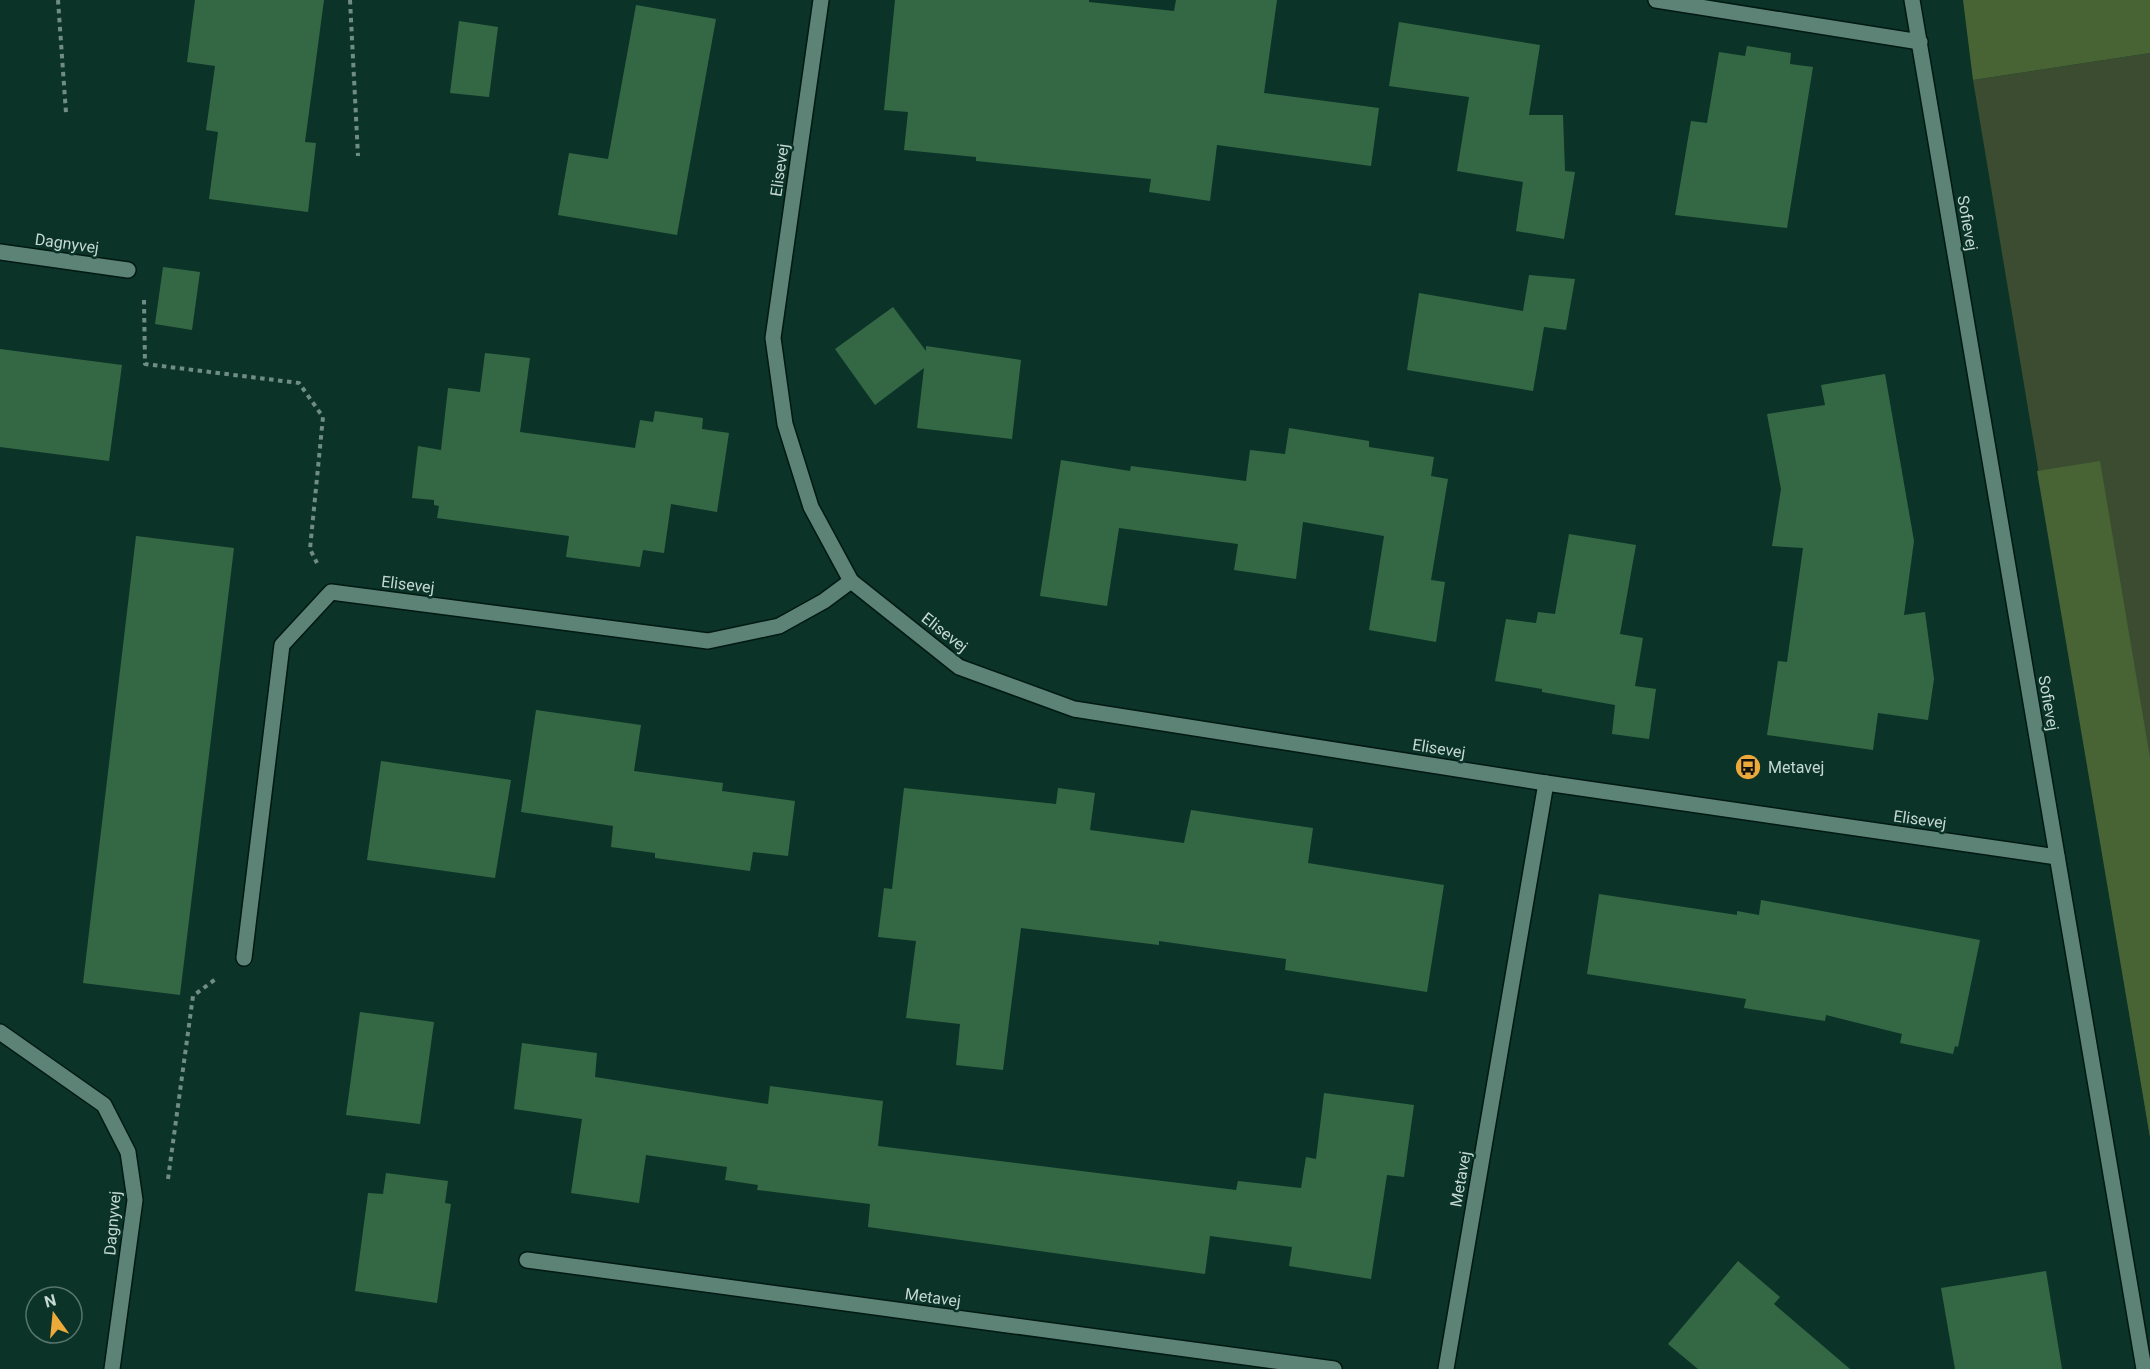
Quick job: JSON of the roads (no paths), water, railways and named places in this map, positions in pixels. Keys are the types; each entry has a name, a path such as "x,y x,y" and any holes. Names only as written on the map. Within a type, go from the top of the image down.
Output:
{"street":[{"name":"Elisevej","path":"821,0 773,338 785,424 811,507 851,581 959,667 1074,709 1546,783 2057,857"},
{"path":"1656,0 1920,42"},
{"name":"Sofievej","path":"1912,0 2144,1369"},
{"name":"Dagnyvej","path":"0,252 128,270"},
{"name":"Elisevej","path":"244,958 282,645 331,592 708,641 779,626 824,601 851,581"},
{"name":"Metavej","path":"1446,1369 1546,783"},
{"name":"Dagnyvej","path":"0,1032 104,1105 128,1152 135,1200 112,1369"},
{"name":"Metavej","path":"527,1260 1334,1369"}],"place":[{"name":"Metavej","path":"1748,767"}]}
